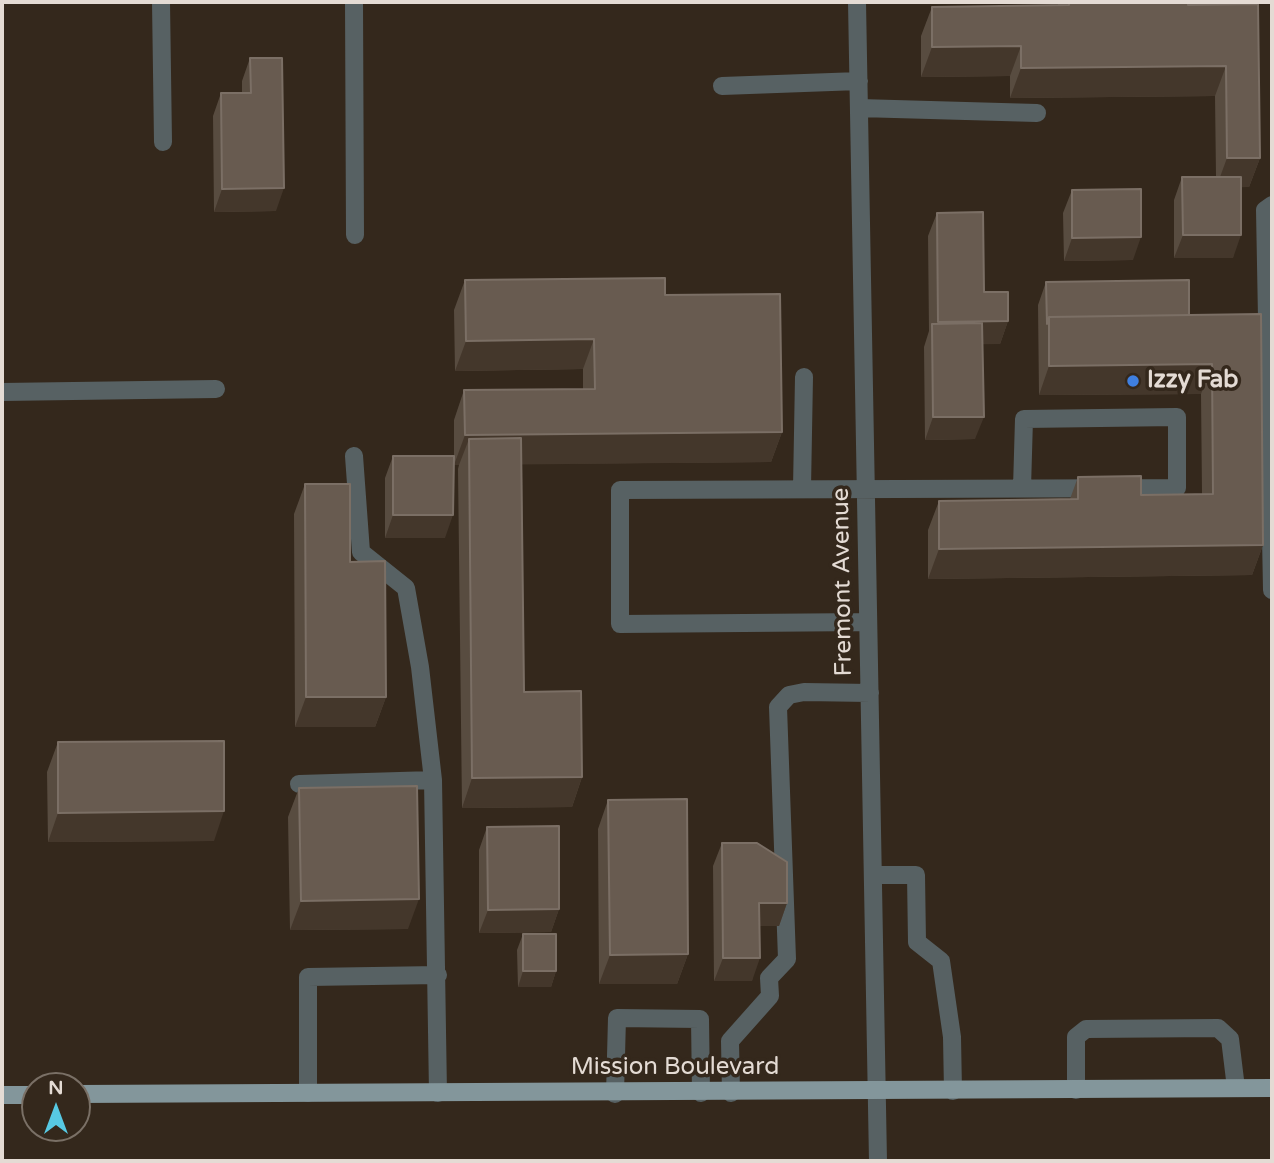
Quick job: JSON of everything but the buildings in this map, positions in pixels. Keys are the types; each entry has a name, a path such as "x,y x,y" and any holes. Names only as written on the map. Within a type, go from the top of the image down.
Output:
{"main road":[{"name":"Mission Boulevard","path":"91,1094 615,1094 1272,1088"},
{"path":"2,1095 21,1095"}],"street":[{"path":"161,2 163,142"},
{"path":"354,2 355,235"},
{"name":"Fremont Avenue","path":"857,2 878,1161"},
{"path":"722,86 859,81"},
{"path":"859,108 1037,113"},
{"path":"1272,205 1265,211 1272,590"},
{"path":"802,488 804,377"},
{"path":"2,392 216,389"},
{"path":"868,622 620,624 620,490 866,487 1022,488 1177,488 1177,417 1024,419 1022,488"},
{"path":"354,456 361,552 406,588 420,667 433,780 438,1093"},
{"path":"731,1093 730,1041 770,996 769,978 788,959 778,708 789,695 804,692 870,693"},
{"path":"299,784 433,780"},
{"path":"873,875 916,875 917,942 941,961 952,1037 953,1091"},
{"path":"308,1093 308,977 438,975"},
{"path":"615,1094 617,1018 700,1019 701,1093"},
{"path":"1076,1090 1076,1037 1086,1029 1218,1028 1230,1039 1236,1088"}],"place":[{"name":"Izzy Fab","path":"1133,381"}]}
